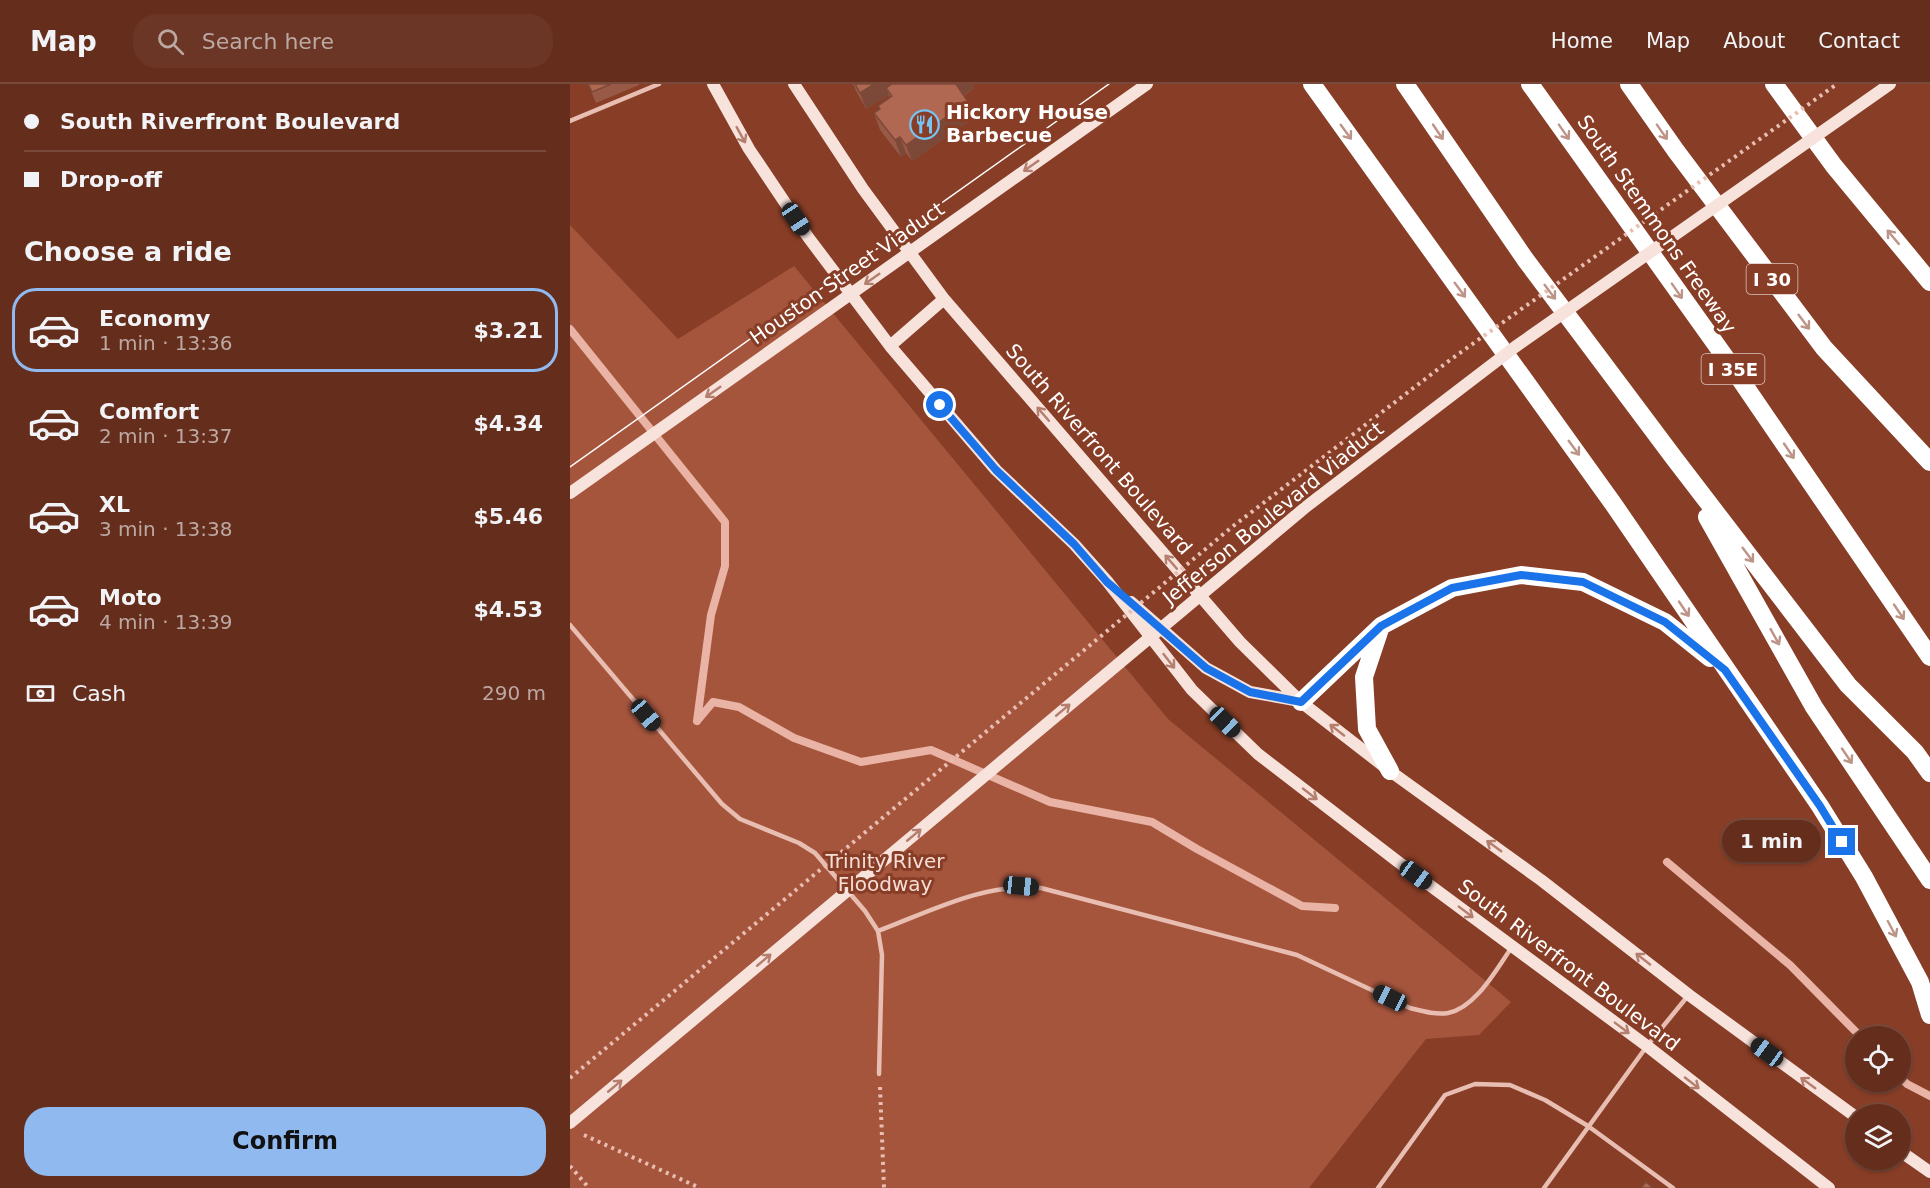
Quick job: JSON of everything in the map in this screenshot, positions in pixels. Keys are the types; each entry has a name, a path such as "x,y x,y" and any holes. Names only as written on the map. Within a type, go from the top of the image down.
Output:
{"highway":[{"path":"1312,84 1614,505 1820,806 1864,877 1920,982 1930,1015"},
{"path":"1405,84 1525,259 1674,458 1848,685 1915,752 1930,773"},
{"name":"South Stemmons Freeway","path":"1530,84 1725,357 1930,657"},
{"name":"I 30","path":"1629,84 1676,151 1824,348 1930,462"},
{"path":"1774,84 1834,166 1930,282"},
{"path":"1674,458 1814,707 1930,880"},
{"path":"1301,702 1381,626 1452,588 1521,575 1583,582 1665,622 1725,670"},
{"path":"1381,626 1364,677 1367,729 1390,771"}],"main road":[{"name":"South Riverfront Boulevard","path":"713,84 749,149 801,227 890,346 996,470 1074,544 1192,690 1258,754 1397,861 1647,1046 1828,1188"},
{"name":"South Riverfront Boulevard","path":"794,84 863,189 944,300 1240,642 1301,702 1390,771 1541,880 1845,1110"},
{"name":"Houston Street Viaduct","path":"570,493 1147,84"},
{"name":"Jefferson Boulevard Viaduct","path":"570,1123 1307,506 1515,347 1890,84"},
{"path":"890,346 944,300"},
{"path":"1107,582 1206,668 1250,692 1301,702"},
{"path":"1911,1159 1930,1172"}],"lane":[{"path":"570,121 659,84"},
{"path":"570,625 722,804 740,819 799,843 815,853 865,911 878,931 882,955 879,1074"},
{"path":"878,931 978,894 1021,886 1041,888 1297,955 1410,1008 1428,1013 1448,1013 1466,1005 1477,995 1512,947"},
{"path":"1544,1188 1647,1046 1689,994"},
{"path":"1378,1188 1445,1095 1475,1084 1510,1085 1545,1100 1588,1125 1673,1188"}],"path":[{"path":"570,1078 1232,526 1450,360 1837,84"},
{"path":"879,1074 884,1188"},
{"path":"581,1133 700,1188"},
{"path":"570,1166 589,1188"}],"green space":[{"name":"Trinity River Floodway","path":"570,225 678,339 794,266 1168,719 1511,1002 1479,1035 1426,1039 1309,1188 570,1188"}],"building":[{"path":"588,84 611,84 592,92"},
{"path":"855,84 874,84 860,93"},
{"path":"892,84 956,84 968,102 906,145 900,137 895,140 874,113 880,109 878,106 892,96 886,88"},
{"path":"1646,1182 1653,1188 1641,1188"}],"waterway":[{"path":"570,329 725,522 725,566 711,615 697,721"},
{"path":"697,721 713,702 739,707 794,738 861,762 931,750 1050,802 1152,822 1302,906 1335,908"},
{"path":"1667,862 1790,965 1850,1026"},
{"path":"1911,1086 1930,1096"}],"tram line":[{"path":"570,467 1109,84"}],"place":[{"name":"Hickory House Barbecue","path":"925,124"}],"route":[{"path":"940,405 996,470 1074,544 1107,582 1206,668 1250,692 1301,702 1381,626 1452,588 1521,575 1583,582 1665,622 1725,670 1820,806 1842,842"}]}
